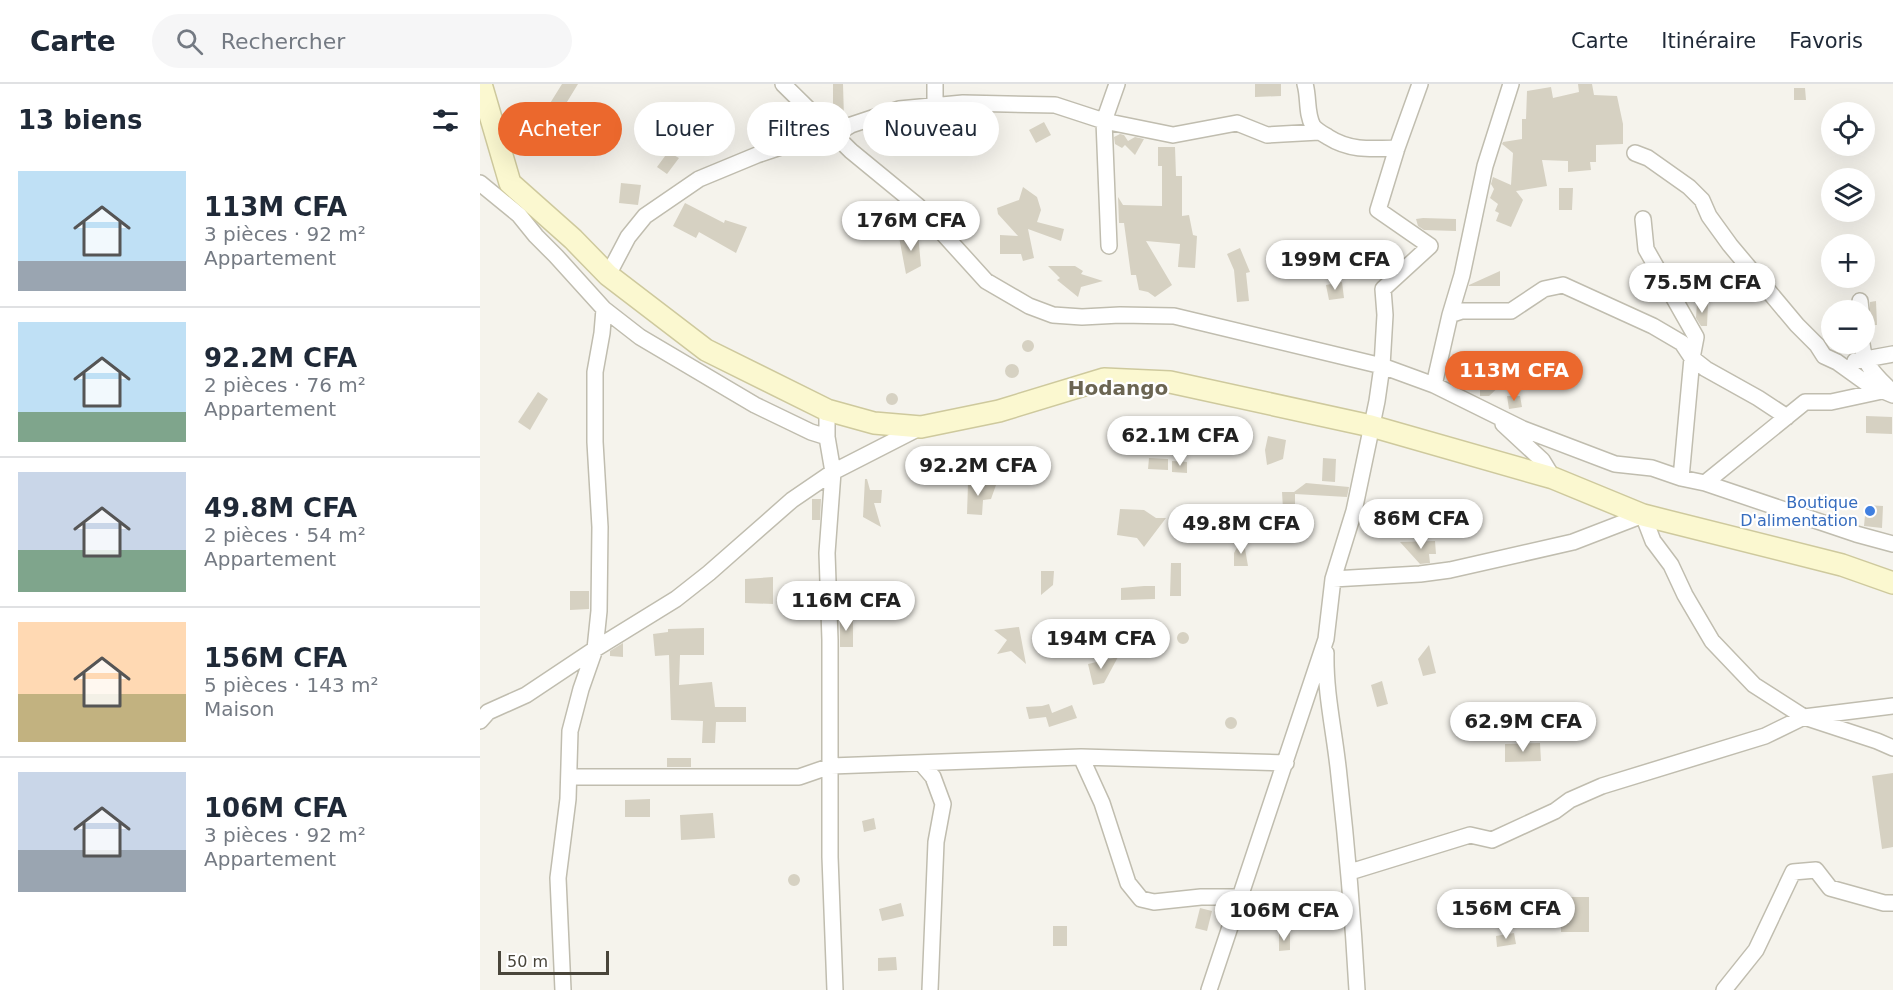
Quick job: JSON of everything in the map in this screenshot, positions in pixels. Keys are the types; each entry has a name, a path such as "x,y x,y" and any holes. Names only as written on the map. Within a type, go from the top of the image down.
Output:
{"main road":[{"path":"481,84 510,183 573,239 608,275 706,350 827,410 874,423 921,427 999,411 1104,379 1170,382 1371,426 1553,478 1643,515 1842,565 1893,583"}],"street":[{"path":"783,84 801,102"},
{"path":"935,84 935,102"},
{"path":"1109,246 1104,121 1117,84"},
{"path":"1305,84 1310,116 1313,126 1319,132 1342,146 1369,149 1397,148"},
{"path":"1358,990 1350,872 1325,678 1326,639 1333,579 1354,511 1382,366 1385,315 1383,290 1430,246 1378,210 1420,84"},
{"path":"1434,385 1462,275 1485,166 1511,84"},
{"path":"999,104 1055,105 1104,121 1173,135 1237,123 1267,135 1319,132"},
{"path":"851,149 918,206 986,281 1029,306 1053,315 1174,316 1382,366 1434,385 1523,429 1614,464 1652,468 1705,483 1856,534 1893,544"},
{"path":"1635,153 1648,158 1689,187 1701,200 1708,216 1766,290 1817,345 1824,356 1838,362 1869,385 1889,393"},
{"path":"608,275 628,237 645,216 699,179 757,156"},
{"path":"480,183 519,214 536,236 604,309 640,337 755,405 811,432 827,437"},
{"path":"1643,219 1646,249 1696,337 1681,478"},
{"path":"1450,315 1462,311 1511,311 1544,290 1563,285 1653,326 1682,343 1692,358 1706,369 1787,417"},
{"path":"563,990 558,878 568,799 570,731 595,649 599,611 600,527 595,372 604,309"},
{"path":"1875,352 1893,354"},
{"path":"1838,362 1856,354"},
{"path":"1864,354 1870,369 1889,393"},
{"path":"1705,483 1804,402 1831,402 1889,393"},
{"path":"827,410 827,437 833,472 827,553 831,766 830,856 835,990"},
{"path":"1493,413 1542,460 1553,478"},
{"path":"480,721 488,712 526,695 676,599 792,500 833,472 921,427"},
{"path":"1333,579 1450,570 1573,542 1643,515 1653,541 1671,565 1685,595 1712,641 1754,685 1804,717 1893,748"},
{"path":"1209,990 1326,639"},
{"path":"1350,872 1470,835 1492,840 1602,786 1765,736 1804,717 1893,706"},
{"path":"569,777 799,777 831,766 1081,757 1286,763"},
{"path":"1081,757 1102,803 1128,883 1141,898 1154,902 1201,897 1240,897"},
{"path":"921,763 933,777 943,804 936,842 930,990"},
{"path":"1724,990 1756,950 1793,872 1816,870 1830,888 1884,903 1893,903"}],"building":[{"path":"562,84 578,84 567,102 551,102"},
{"path":"833,84 843,84 844,102 833,102"},
{"path":"1255,84 1281,84 1281,96 1255,97"},
{"path":"1578,84 1592,84 1594,95 1617,96 1623,124 1623,144 1596,145 1596,162 1590,162 1591,170 1568,172 1568,161 1542,160 1547,186 1516,191 1523,200 1511,227 1496,221 1499,213 1495,211 1498,204 1490,198 1494,189 1491,184 1493,177 1511,185 1513,153 1502,144 1522,139 1522,119 1526,119 1527,91 1551,87 1553,98 1579,92"},
{"path":"1794,88 1805,88 1806,100 1794,100"},
{"path":"1044,122 1051,135 1036,143 1029,130"},
{"path":"1124,135 1128,141 1135,137 1144,139 1135,155 1125,145 1122,148 1115,144 1114,137"},
{"path":"1158,147 1175,147 1176,176 1182,176 1182,216 1189,215 1193,235 1197,236 1195,268 1178,267 1180,244 1146,241 1172,285 1155,297 1139,290 1136,275 1131,275 1124,223 1119,223 1118,197 1123,205 1162,206 1162,166 1158,166"},
{"path":"665,156 679,158 667,174 657,167"},
{"path":"621,183 641,185 638,205 619,203"},
{"path":"1023,187 1037,197 1041,210 1037,222 1064,229 1061,241 1028,229 1034,258 1023,261 1021,254 1000,254 1000,235 1018,236 998,214 997,208 1019,200"},
{"path":"1559,188 1573,188 1572,210 1559,210"},
{"path":"685,203 724,223 725,220 747,227 736,253 699,232 696,238 673,226"},
{"path":"1416,219 1456,219 1456,231 1424,230 1418,226"},
{"path":"918,234 921,266 906,274 899,237"},
{"path":"1240,248 1250,272 1246,273 1249,301 1237,302 1234,270 1227,254"},
{"path":"1048,266 1075,266 1083,271 1081,274 1103,281 1081,287 1078,297 1057,280 1060,278"},
{"path":"1500,271 1500,286 1469,286 1469,285"},
{"path":"1342,282 1344,298 1329,300 1326,285"},
{"path":"1876,301 1877,325 1875,325"},
{"path":"1697,303 1708,304 1707,326 1701,326 1696,318"},
{"path":"1030,340 1034,346 1030,352 1026,352 1022,344"},
{"path":"1012,364 1017,366 1019,371 1017,376 1012,378 1007,376 1005,371 1007,366"},
{"path":"1480,383 1502,384 1489,396 1480,396"},
{"path":"538,392 548,399 530,430 518,422"},
{"path":"892,393 898,399 892,405 886,399"},
{"path":"1507,396 1520,396 1522,407 1509,409"},
{"path":"1866,416 1892,417 1892,434 1866,433"},
{"path":"1268,436 1286,440 1283,459 1267,465 1265,450"},
{"path":"1149,458 1168,459 1168,470 1148,469"},
{"path":"1323,458 1336,459 1335,482 1322,481"},
{"path":"1172,461 1187,462 1187,473 1172,472"},
{"path":"865,479 867,479 870,490 882,490 881,503 874,503 881,527 863,517"},
{"path":"1306,483 1349,487 1347,497 1295,494 1295,509 1283,509 1282,492 1294,492"},
{"path":"968,484 996,485 991,499 983,500 982,515 967,514"},
{"path":"812,499 821,499 820,520 812,520"},
{"path":"1866,505 1883,506 1882,528 1864,526"},
{"path":"1120,509 1144,510 1156,518 1166,518 1144,547 1137,538 1117,535"},
{"path":"1243,537 1248,566 1234,566 1234,553"},
{"path":"1435,541 1436,554 1429,554 1430,563 1420,564 1400,542"},
{"path":"1171,563 1181,563 1181,596 1170,596"},
{"path":"1041,571 1054,571 1053,585 1041,595"},
{"path":"773,577 773,604 745,603 745,579"},
{"path":"1155,586 1155,599 1121,600 1121,588"},
{"path":"570,591 589,591 589,609 570,610"},
{"path":"840,618 853,618 853,647 840,647"},
{"path":"1019,627 1026,664 1011,651 997,654 1007,640 994,630"},
{"path":"704,628 704,655 680,655 679,685 712,682 715,707 746,707 746,722 716,722 715,743 702,743 703,721 671,720 669,655 655,656 653,634 668,632 668,629"},
{"path":"1183,632 1189,638 1183,644 1177,638"},
{"path":"623,643 623,657 610,656 610,651"},
{"path":"1429,645 1436,673 1423,676 1418,659"},
{"path":"1118,657 1104,683 1093,685 1088,664"},
{"path":"1382,681 1388,704 1377,707 1371,685"},
{"path":"1049,704 1052,713 1072,705 1077,718 1049,727 1046,717 1029,719 1026,707"},
{"path":"1231,717 1237,723 1231,729 1225,723"},
{"path":"1540,743 1541,761 1505,762 1505,744"},
{"path":"667,758 691,758 691,767 667,767"},
{"path":"1893,773 1893,847 1882,849 1872,776"},
{"path":"650,799 650,817 625,817 625,800"},
{"path":"713,813 715,838 681,840 680,815"},
{"path":"874,818 876,829 864,832 862,821"},
{"path":"794,874 800,880 794,886 788,880"},
{"path":"1561,897 1589,897 1589,932 1561,932"},
{"path":"901,903 904,916 882,921 879,909"},
{"path":"1200,908 1212,911 1207,931 1195,928"},
{"path":"1053,926 1067,926 1067,946 1053,946"},
{"path":"1279,933 1290,933 1290,950 1279,951"},
{"path":"1514,933 1516,944 1497,947 1496,936"},
{"path":"896,957 897,970 878,971 878,958"}],"place":[{"name":"Boutique D'alimentation","path":"1870,511"}],"district":[{"name":"Hodango","path":"1118,388"}]}
